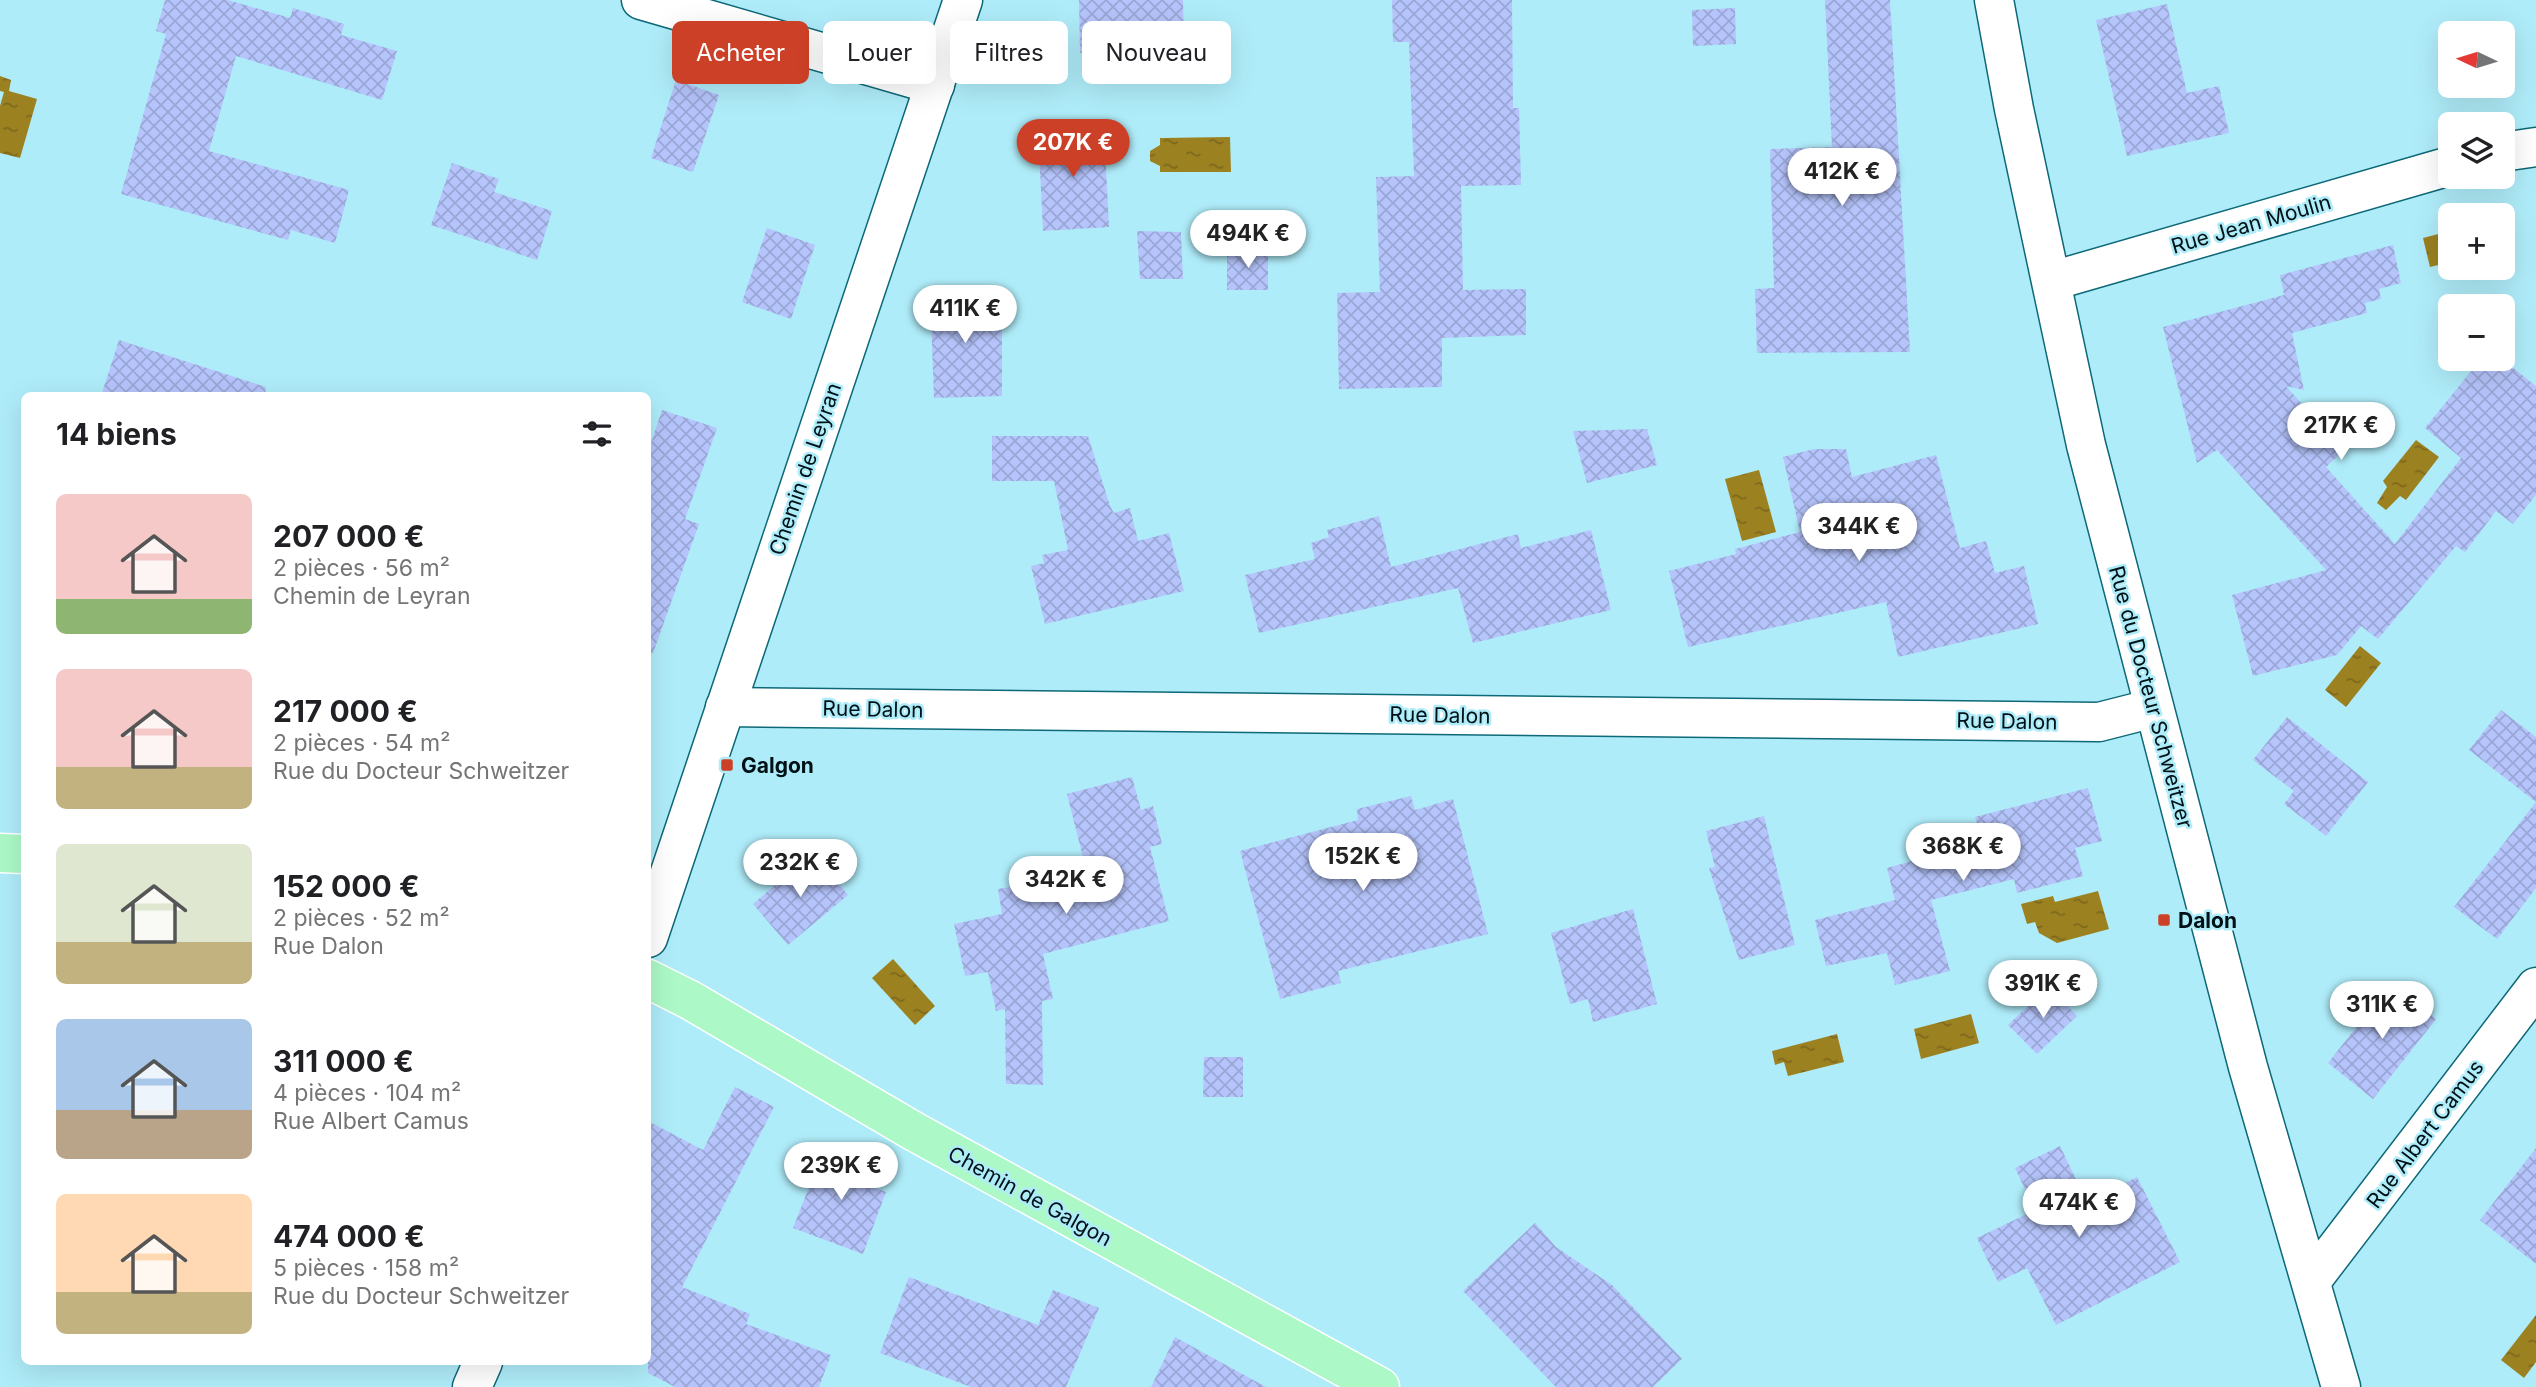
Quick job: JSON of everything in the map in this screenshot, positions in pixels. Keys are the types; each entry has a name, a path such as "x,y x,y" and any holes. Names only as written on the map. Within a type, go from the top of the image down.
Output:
{"main road":[{"path":"0,853 21,854"},
{"name":"Chemin de Galgon","path":"651,980 690,1000 915,1132 1380,1387"}],"street":[{"path":"640,0 934,85"},
{"name":"Chemin de Leyran","path":"651,928 963,0"},
{"name":"Rue du Docteur Schweitzer","path":"1994,0 2086,445 2248,1067 2312,1280 2340,1387"},
{"path":"2515,150 2536,147"},
{"name":"Rue Jean Moulin","path":"2052,281 2438,169"},
{"name":"Rue Dalon","path":"725,708 2085,722 2099,722 2154,708"},
{"name":"Rue Albert Camus","path":"2312,1280 2536,987"},
{"path":"472,1387 482,1365"}],"water":[{"path":"0,76 11,80 9,91 37,99 20,158 0,153 0,106 4,92 0,91"},
{"path":"1230,137 1231,172 1160,172 1160,166 1150,161 1150,151 1160,145 1160,138"},
{"path":"2438,234 2438,265 2430,267 2423,238"},
{"path":"2416,440 2439,457 2406,500 2400,496 2386,510 2377,503 2387,487 2383,481"},
{"path":"1759,470 1776,532 1742,541 1725,479"},
{"path":"2360,646 2381,663 2346,707 2325,690"},
{"path":"2098,891 2109,929 2057,943 2039,933 2035,922 2027,924 2021,904 2053,896 2055,902"},
{"path":"893,959 935,1006 915,1025 872,978"},
{"path":"1971,1014 1979,1043 1921,1059 1914,1029"},
{"path":"1837,1034 1844,1062 1788,1076 1784,1062 1775,1065 1772,1051"},
{"path":"2536,1315 2536,1362 2524,1378 2501,1360"}],"building":[{"path":"165,0 228,0 290,18 293,8 344,24 341,35 397,51 382,100 236,56 209,151 349,190 335,243 291,230 288,240 121,194 166,34 156,31"},
{"path":"1079,0 1183,0 1183,21 1082,21 1080,53"},
{"path":"1392,0 1512,0 1513,108 1519,108 1521,185 1461,186 1463,290 1526,289 1526,335 1442,338 1442,387 1339,389 1337,293 1380,292 1376,177 1414,176 1409,42 1393,42"},
{"path":"1825,0 1890,0 1910,352 1757,353 1755,289 1774,288 1770,149 1832,147"},
{"path":"2167,4 2187,93 2219,86 2229,133 2127,156 2096,20"},
{"path":"1735,8 1736,44 1693,46 1692,10"},
{"path":"675,84 687,84 719,95 693,172 651,158"},
{"path":"1104,127 1109,227 1043,231 1038,129"},
{"path":"452,163 499,179 494,192 552,211 537,260 431,225"},
{"path":"767,228 815,245 791,319 742,302"},
{"path":"1137,231 1181,232 1183,279 1140,279"},
{"path":"2393,245 2401,283 2379,289 2381,299 2365,303 2367,313 2292,333 2304,390 2286,386 2343,451 2326,467 2395,544 2461,458 2425,428 2471,371 2515,369 2536,386 2536,495 2513,524 2496,511 2465,552 2456,546 2378,639 2361,626 2337,655 2253,676 2232,595 2326,570 2217,450 2197,463 2163,327 2284,295 2280,275"},
{"path":"1268,250 1268,290 1227,290 1227,251"},
{"path":"984,288 984,316 1002,316 1002,396 934,398 930,290"},
{"path":"119,340 266,387 265,392 102,392"},
{"path":"662,410 717,428 685,519 699,524 653,653 651,653 651,443"},
{"path":"1647,429 1657,465 1587,483 1573,431"},
{"path":"992,436 1088,436 1114,513 1130,508 1138,541 1169,533 1184,591 1045,624 1031,566 1044,563 1042,555 1068,550 1054,481 992,481"},
{"path":"1814,449 1846,449 1852,477 1936,455 1960,548 1986,541 1995,573 2024,566 2038,624 1898,657 1886,602 1688,647 1669,571 1736,554 1735,549 1800,532 1783,457"},
{"path":"1379,516 1391,567 1518,534 1521,548 1591,530 1611,610 1473,643 1458,588 1259,633 1245,575 1315,559 1311,543 1329,537 1327,530"},
{"path":"2501,710 2536,737 2536,802 2469,750"},
{"path":"2287,717 2368,782 2326,836 2284,804 2294,791 2253,760"},
{"path":"1132,777 1141,810 1153,806 1162,844 1150,847 1169,921 1043,954 1053,999 1042,1001 1043,1085 1006,1084 1005,1009 996,1011 988,972 965,976 954,924 1002,914 998,889 1087,873 1067,794"},
{"path":"2088,788 2102,841 2075,848 2083,876 2017,893 2014,879 1931,900 1950,971 1895,985 1887,953 1826,966 1815,920 1895,900 1887,868 1982,841 1975,817"},
{"path":"1411,796 1415,810 1453,799 1488,934 1338,971 1341,983 1280,999 1240,851 1358,820 1357,809"},
{"path":"2536,802 2536,888 2497,939 2454,907"},
{"path":"1764,816 1795,945 1739,960 1709,868 1715,867 1706,831"},
{"path":"812,853 848,895 788,945 753,904"},
{"path":"1633,909 1657,1004 1593,1022 1588,999 1570,1004 1551,933"},
{"path":"2391,983 2436,1019 2373,1099 2328,1063"},
{"path":"2049,986 2077,1016 2037,1054 2008,1025"},
{"path":"1204,1057 1243,1057 1243,1097 1203,1097"},
{"path":"735,1087 774,1107 682,1287 750,1314 746,1324 831,1355 819,1387 675,1387 648,1373 648,1365 651,1365 651,1123 703,1150"},
{"path":"825,1146 871,1163 863,1183 886,1192 863,1254 793,1228"},
{"path":"2060,1146 2087,1202 2137,1177 2180,1262 2056,1325 2027,1268 1998,1282 1977,1238 2035,1210 2015,1168"},
{"path":"2536,1148 2536,1264 2480,1220"},
{"path":"1535,1223 1556,1247 1612,1285 1682,1359 1653,1387 1556,1387 1463,1291"},
{"path":"909,1277 1038,1325 1053,1290 1099,1308 1066,1387 971,1387 880,1353"},
{"path":"1175,1337 1266,1387 1151,1387"}],"place":[{"name":"Galgon","path":"727,765"},
{"name":"Dalon","path":"2164,920"}]}
